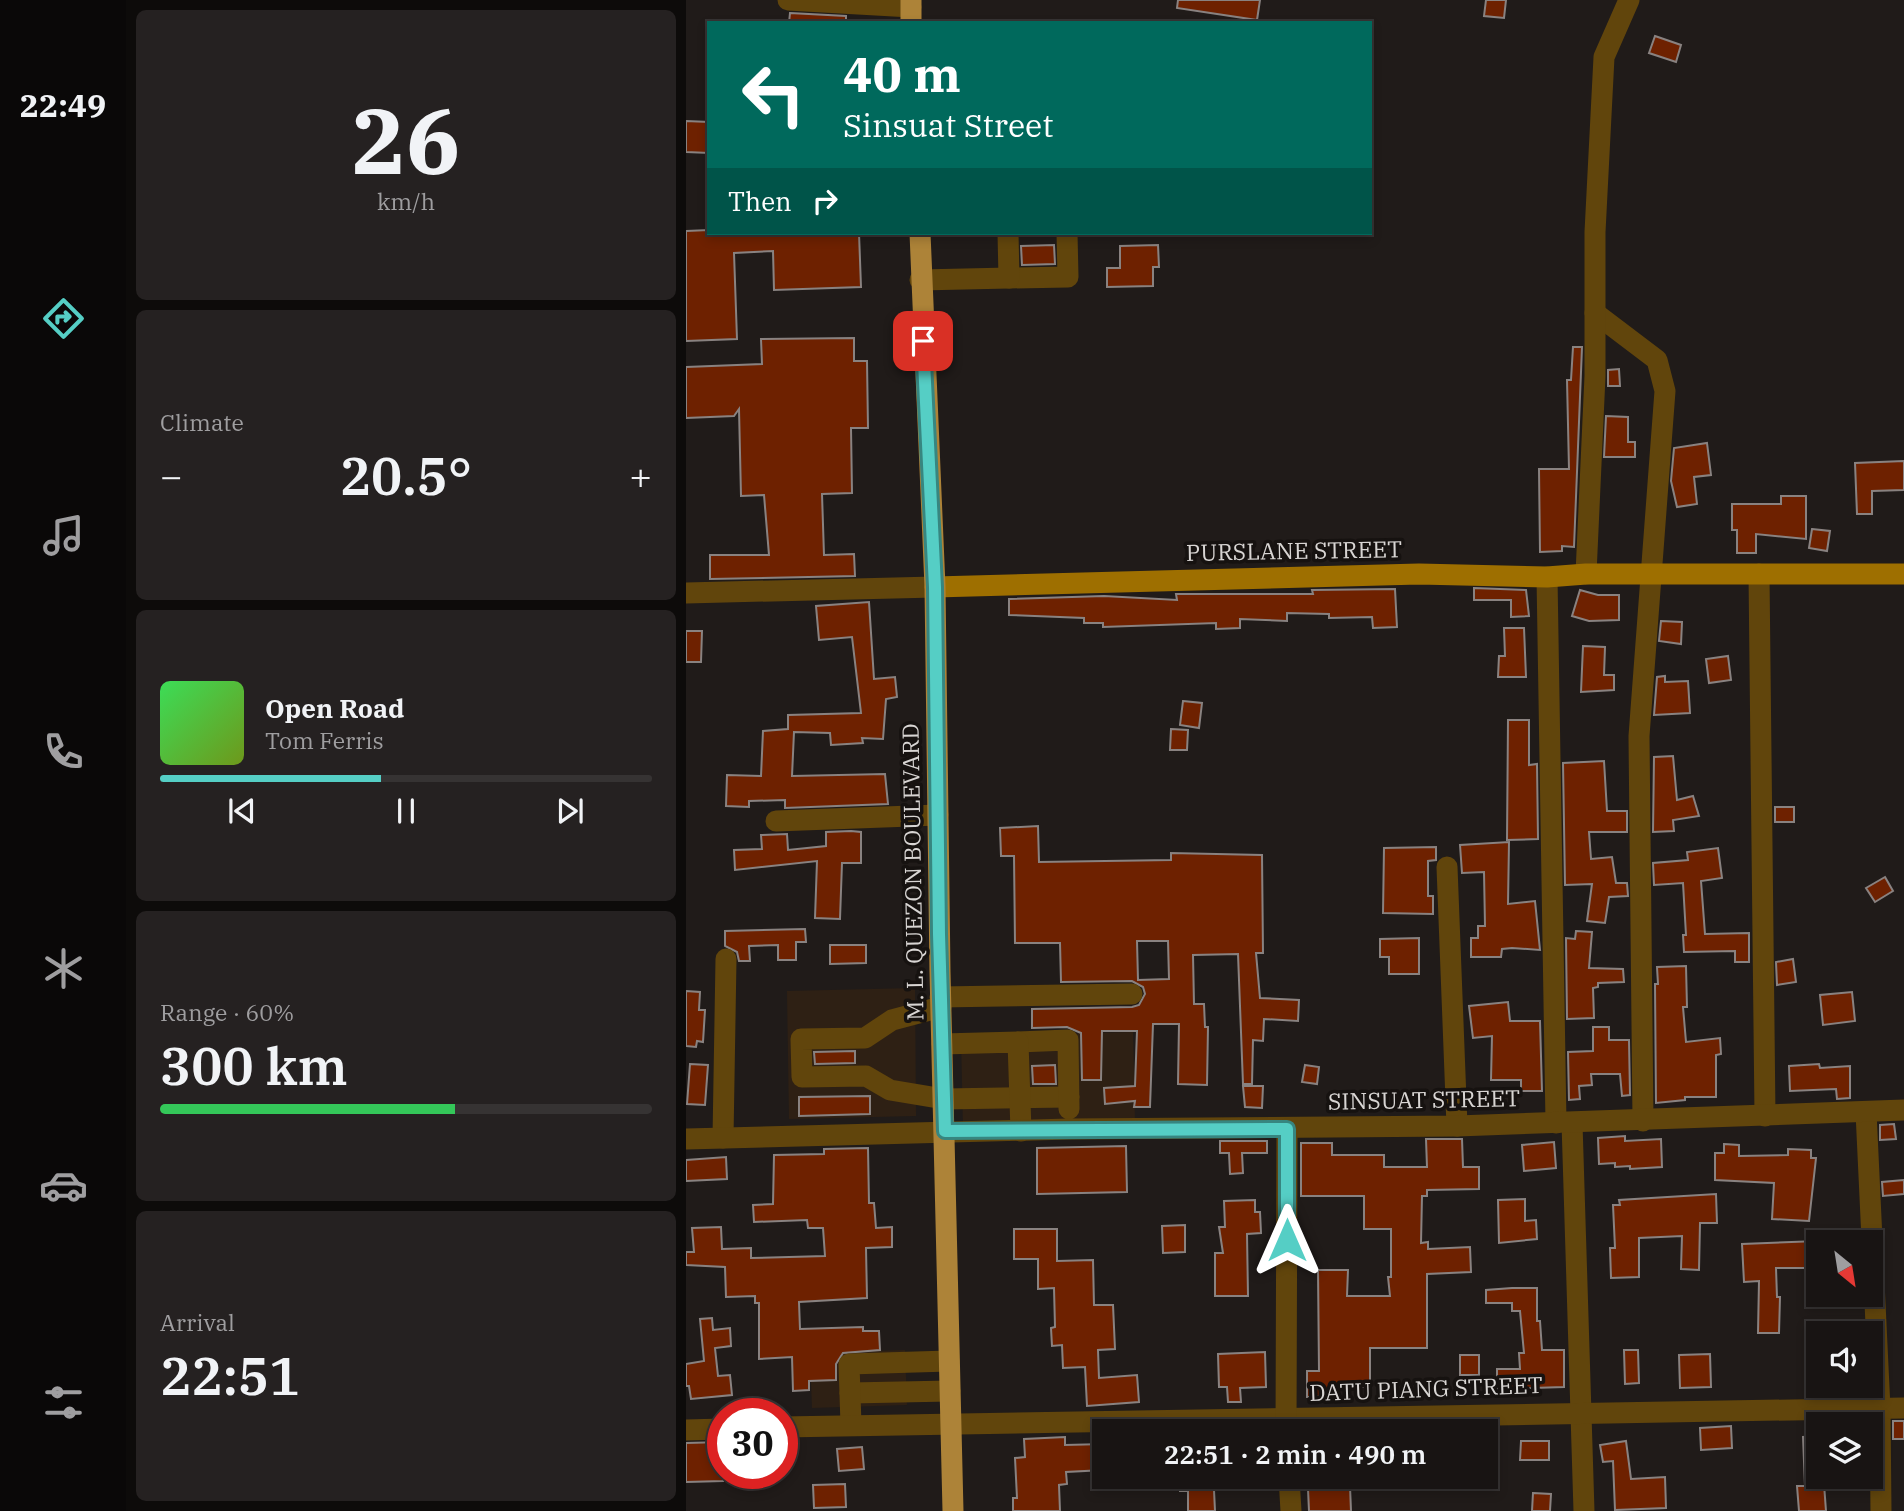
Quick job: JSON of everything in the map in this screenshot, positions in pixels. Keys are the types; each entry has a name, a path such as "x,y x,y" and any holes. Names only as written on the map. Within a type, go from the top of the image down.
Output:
{"highway":[{"name":"M. L. QUEZON BOULEVARD","path":"920,235 935,587 953,1511"}],"main road":[{"name":"PURSLANE STREET","path":"935,587 1419,574 1547,577 1586,574 1904,574"}],"street":[{"path":"788,0 911,10"},
{"path":"1586,574 1595,313 1595,232 1604,57 1629,0"},
{"path":"1008,235 1009,278"},
{"path":"920,280 1068,277 1067,235"},
{"path":"1595,313 1657,360 1665,391 1639,736 1643,1121"},
{"path":"1759,574 1765,1116"},
{"path":"1547,577 1564,1123 1581,1412 1584,1511"},
{"name":"PURSLANE STREET","path":"686,593 935,587"},
{"path":"776,821 938,815"},
{"path":"1447,867 1457,1126"},
{"path":"723,1138 726,959"},
{"path":"1069,1097 944,1099 898,1092 866,1076 802,1077 801,1039 865,1038 892,1020 941,1002 1132,994"},
{"path":"865,1038 866,1076"},
{"path":"942,1044 1068,1041 1069,1129"},
{"path":"1018,1042 1021,1131"},
{"name":"SINSUAT STREET","path":"686,1139 945,1131 1457,1126 1904,1110"},
{"path":"1866,1112 1880,1409 1881,1511"},
{"path":"1286,1419 1287,1129"},
{"path":"851,1425 849,1364 949,1361"},
{"path":"890,1363 890,1392"},
{"path":"850,1393 950,1391"},
{"name":"DATU PIANG STREET","path":"1422,1419 1581,1412 1904,1408"},
{"name":"DATU PIANG STREET","path":"798,1427 950,1422 1092,1423"},
{"path":"686,1430 707,1429"},
{"path":"1290,1489 1291,1511"}],"shaded area":[{"path":"915,988 916,1116 789,1119 787,991"},
{"path":"1133,1032 1135,1124 963,1128 961,1036"},
{"path":"905,1350 907,1405 812,1408 810,1353"}],"building":[{"path":"1178,0 1260,0 1257,20 1177,8"},
{"path":"1486,0 1506,0 1504,18 1484,16"},
{"path":"790,13 846,16 846,21 789,21"},
{"path":"1655,36 1681,45 1676,62 1649,53"},
{"path":"686,121 707,122 707,153 686,152"},
{"path":"707,230 707,235 859,235 861,287 774,290 773,251 734,253 737,339 686,341 686,231"},
{"path":"1054,245 1055,264 1022,265 1021,246"},
{"path":"1158,245 1159,267 1153,267 1153,286 1107,287 1107,268 1120,268 1120,246"},
{"path":"854,338 854,361 867,361 868,428 851,428 852,493 822,494 824,555 854,554 855,576 710,579 710,555 769,555 764,495 741,496 739,409 734,416 686,418 686,367 762,364 761,339"},
{"path":"1573,347 1582,347 1574,547 1562,546 1562,551 1540,552 1539,469 1569,469 1567,380 1571,380"},
{"path":"1619,369 1620,386 1608,386 1608,370"},
{"path":"1606,416 1628,417 1628,442 1635,442 1635,457 1604,457"},
{"path":"1707,443 1711,475 1694,477 1697,504 1677,507 1671,481 1674,448"},
{"path":"1904,461 1904,490 1872,491 1872,514 1857,514 1855,463"},
{"path":"1781,496 1806,496 1806,539 1756,534 1756,553 1737,553 1737,530 1732,530 1732,504 1781,504"},
{"path":"1812,529 1830,531 1827,551 1809,548"},
{"path":"1474,588 1526,590 1529,616 1511,617 1511,600 1474,600"},
{"path":"1395,589 1397,627 1373,628 1372,617 1329,618 1329,614 1287,613 1287,621 1240,619 1240,628 1216,629 1216,623 1103,627 1103,623 1084,623 1084,618 1009,615 1009,599 1104,596 1177,600 1176,594 1313,594 1312,590"},
{"path":"1580,590 1598,595 1619,595 1619,620 1589,621 1572,616"},
{"path":"869,602 874,679 895,677 897,697 886,699 883,739 862,738 863,743 831,745 830,733 794,732 792,776 885,774 888,804 785,808 785,800 749,801 749,807 726,806 727,775 761,776 763,731 788,729 788,715 861,713 852,637 819,640 816,606"},
{"path":"1661,621 1682,622 1681,644 1659,641"},
{"path":"1504,628 1524,628 1526,677 1498,677 1499,656 1505,656"},
{"path":"686,631 702,631 701,662 686,662"},
{"path":"1583,646 1605,647 1604,675 1614,675 1614,690 1581,692"},
{"path":"1728,656 1731,680 1709,683 1706,659"},
{"path":"1665,676 1665,682 1688,681 1690,713 1654,715 1657,677"},
{"path":"1183,701 1202,703 1199,728 1180,725"},
{"path":"1508,720 1529,720 1529,765 1537,764 1538,839 1507,840"},
{"path":"1171,729 1188,730 1187,750 1170,750"},
{"path":"1673,756 1677,800 1693,796 1699,816 1673,820 1674,831 1653,832 1654,757"},
{"path":"1604,761 1607,811 1627,811 1627,832 1589,832 1591,859 1612,857 1616,883 1627,883 1628,896 1609,897 1605,923 1587,921 1592,884 1565,885 1563,763"},
{"path":"1775,807 1794,807 1794,822 1775,822"},
{"path":"1038,826 1039,862 1171,860 1171,853 1262,855 1263,953 1256,953 1260,998 1299,1000 1298,1021 1264,1019 1263,1041 1253,1040 1252,1084 1243,1084 1238,954 1193,955 1194,1004 1204,1004 1205,1027 1208,1027 1207,1085 1178,1084 1179,1024 1153,1024 1150,1107 1134,1107 1135,1101 1105,1104 1104,1088 1135,1086 1137,1031 1102,1031 1101,1080 1082,1080 1081,1033 1067,1027 1032,1028 1032,1009 1132,1007 1139,1005 1145,994 1143,987 1132,981 1061,982 1060,943 1015,943 1014,856 1001,856 1000,828","holes":["1137,941 1168,941 1169,979 1138,980"]},
{"path":"826,832 861,832 861,863 842,863 840,919 815,918 817,861 735,870 734,850 762,849 761,835 787,834 788,850 826,846"},
{"path":"1509,842 1508,904 1535,901 1540,950 1502,949 1501,957 1471,957 1471,938 1478,938 1478,926 1485,926 1484,872 1462,873 1460,845"},
{"path":"1436,847 1436,860 1428,861 1428,896 1433,896 1433,914 1383,913 1384,848"},
{"path":"1718,848 1722,878 1701,881 1705,934 1749,933 1749,962 1735,962 1735,951 1684,952 1683,935 1686,935 1683,883 1654,885 1653,863 1688,860 1687,852"},
{"path":"1885,877 1893,891 1875,902 1866,888"},
{"path":"805,929 806,942 796,942 796,960 778,960 778,945 749,946 750,961 739,961 737,952 725,946 725,931"},
{"path":"1576,931 1592,932 1589,968 1623,969 1624,982 1598,983 1598,987 1593,988 1594,1018 1567,1019 1566,938 1575,939"},
{"path":"1419,938 1419,974 1389,974 1389,957 1380,957 1380,939"},
{"path":"830,945 866,945 866,963 830,964"},
{"path":"1793,959 1796,982 1777,985 1776,962"},
{"path":"1686,966 1687,1007 1683,1007 1686,1042 1720,1038 1721,1054 1716,1055 1716,1097 1685,1097 1685,1100 1656,1103 1657,967"},
{"path":"686,991 700,992 699,1010 705,1010 703,1042 697,1041 696,1047 686,1046"},
{"path":"1852,992 1855,1021 1823,1025 1820,995"},
{"path":"1508,1002 1510,1021 1540,1021 1542,1091 1521,1091 1521,1080 1491,1080 1492,1036 1473,1038 1469,1006"},
{"path":"1593,1027 1609,1027 1609,1040 1629,1040 1630,1095 1622,1096 1620,1074 1591,1074 1592,1085 1579,1086 1580,1099 1569,1100 1568,1052 1593,1051"},
{"path":"855,1051 855,1063 815,1064 814,1052"},
{"path":"690,1064 708,1065 705,1105 687,1104"},
{"path":"1819,1064 1820,1068 1850,1066 1850,1098 1837,1099 1836,1089 1790,1091 1789,1066"},
{"path":"1055,1065 1056,1084 1033,1084 1032,1066"},
{"path":"1305,1065 1319,1067 1317,1084 1302,1082"},
{"path":"1243,1086 1263,1086 1262,1108 1245,1107"},
{"path":"870,1096 870,1114 799,1116 799,1097"},
{"path":"1894,1124 1896,1139 1880,1140 1880,1125"},
{"path":"1625,1136 1625,1141 1661,1139 1662,1167 1630,1169 1630,1166 1615,1167 1615,1163 1599,1164 1598,1138"},
{"path":"1426,1139 1462,1139 1463,1167 1479,1167 1479,1189 1427,1190 1427,1196 1422,1196 1421,1243 1428,1242 1428,1249 1470,1247 1471,1272 1427,1274 1427,1348 1370,1348 1370,1387 1335,1387 1335,1396 1307,1397 1307,1371 1319,1371 1318,1270 1348,1270 1347,1296 1390,1296 1388,1277 1391,1277 1391,1229 1364,1229 1364,1196 1301,1196 1301,1143 1332,1143 1332,1155 1384,1155 1384,1167 1427,1167"},
{"path":"1220,1141 1267,1141 1267,1153 1242,1153 1243,1173 1230,1174 1229,1153 1220,1153"},
{"path":"1554,1142 1556,1168 1524,1171 1522,1145"},
{"path":"1724,1144 1739,1145 1739,1156 1788,1155 1788,1149 1811,1150 1811,1158 1816,1158 1809,1221 1772,1219 1774,1183 1715,1180 1715,1153 1724,1153"},
{"path":"1126,1146 1127,1192 1037,1194 1037,1148"},
{"path":"868,1148 869,1203 874,1203 876,1228 892,1227 892,1247 866,1248 867,1298 799,1302 800,1329 863,1327 863,1331 879,1331 880,1350 843,1353 836,1364 836,1380 809,1381 809,1390 793,1391 792,1357 759,1359 759,1303 755,1303 755,1296 726,1297 725,1267 686,1265 686,1252 694,1252 692,1228 721,1227 722,1249 751,1248 751,1258 825,1256 823,1228 808,1228 807,1220 754,1222 753,1205 773,1204 774,1155 824,1154 824,1149"},
{"path":"726,1157 727,1179 686,1181 686,1160"},
{"path":"1904,1180 1904,1194 1883,1196 1882,1182"},
{"path":"1716,1194 1717,1223 1700,1223 1699,1270 1681,1269 1682,1236 1639,1238 1639,1277 1611,1278 1610,1248 1615,1248 1613,1205 1620,1205 1619,1200"},
{"path":"1525,1199 1525,1221 1536,1220 1537,1239 1499,1243 1498,1200"},
{"path":"1255,1200 1255,1212 1260,1212 1261,1233 1247,1234 1248,1296 1215,1296 1215,1253 1223,1253 1219,1227 1225,1227 1224,1201"},
{"path":"1185,1225 1185,1252 1163,1253 1162,1226"},
{"path":"1014,1229 1057,1229 1057,1261 1093,1260 1094,1305 1113,1305 1115,1349 1098,1350 1099,1378 1137,1375 1139,1402 1087,1406 1085,1367 1063,1368 1062,1345 1052,1346 1051,1328 1055,1327 1054,1288 1038,1289 1038,1259 1014,1259"},
{"path":"1806,1241 1806,1268 1776,1268 1777,1297 1780,1297 1779,1333 1758,1333 1759,1281 1744,1282 1742,1244"},
{"path":"1537,1288 1537,1321 1540,1321 1542,1350 1564,1350 1564,1387 1497,1389 1497,1369 1520,1369 1519,1353 1524,1353 1520,1311 1512,1311 1512,1303 1486,1303 1486,1290"},
{"path":"712,1318 713,1330 730,1328 731,1346 715,1348 718,1376 730,1375 732,1395 691,1399 689,1386 686,1386 686,1364 704,1361 700,1319"},
{"path":"1624,1350 1638,1350 1639,1383 1625,1384"},
{"path":"1265,1352 1266,1387 1240,1388 1241,1402 1228,1402 1227,1387 1219,1387 1218,1354"},
{"path":"1710,1354 1711,1387 1680,1388 1679,1355"},
{"path":"1460,1355 1479,1355 1479,1375 1460,1375"},
{"path":"1893,1421 1904,1421 1904,1439 1893,1439"},
{"path":"1731,1426 1732,1448 1701,1450 1700,1428"},
{"path":"1065,1437 1065,1445 1092,1444 1092,1471 1066,1472 1067,1484 1059,1485 1060,1511 1013,1511 1013,1498 1017,1498 1015,1458 1025,1457 1024,1439"},
{"path":"1803,1437 1806,1437 1806,1489 1824,1489 1826,1511 1799,1511 1797,1486 1805,1486"},
{"path":"1521,1441 1549,1441 1549,1460 1520,1460"},
{"path":"1626,1441 1631,1479 1665,1477 1666,1508 1615,1510 1613,1461 1603,1462 1600,1445"},
{"path":"707,1442 707,1481 686,1482 686,1443"},
{"path":"862,1447 864,1469 839,1471 837,1449"},
{"path":"845,1484 846,1507 814,1508 813,1485"},
{"path":"1180,1489 1221,1490 1214,1490 1215,1511 1188,1511 1188,1491"},
{"path":"1308,1489 1350,1489 1351,1511 1309,1511"},
{"path":"1533,1493 1551,1494 1550,1511 1532,1511"}],"route":[{"path":"923,341 935,587 939,934 945,1131 1287,1129 1287,1240"}]}
